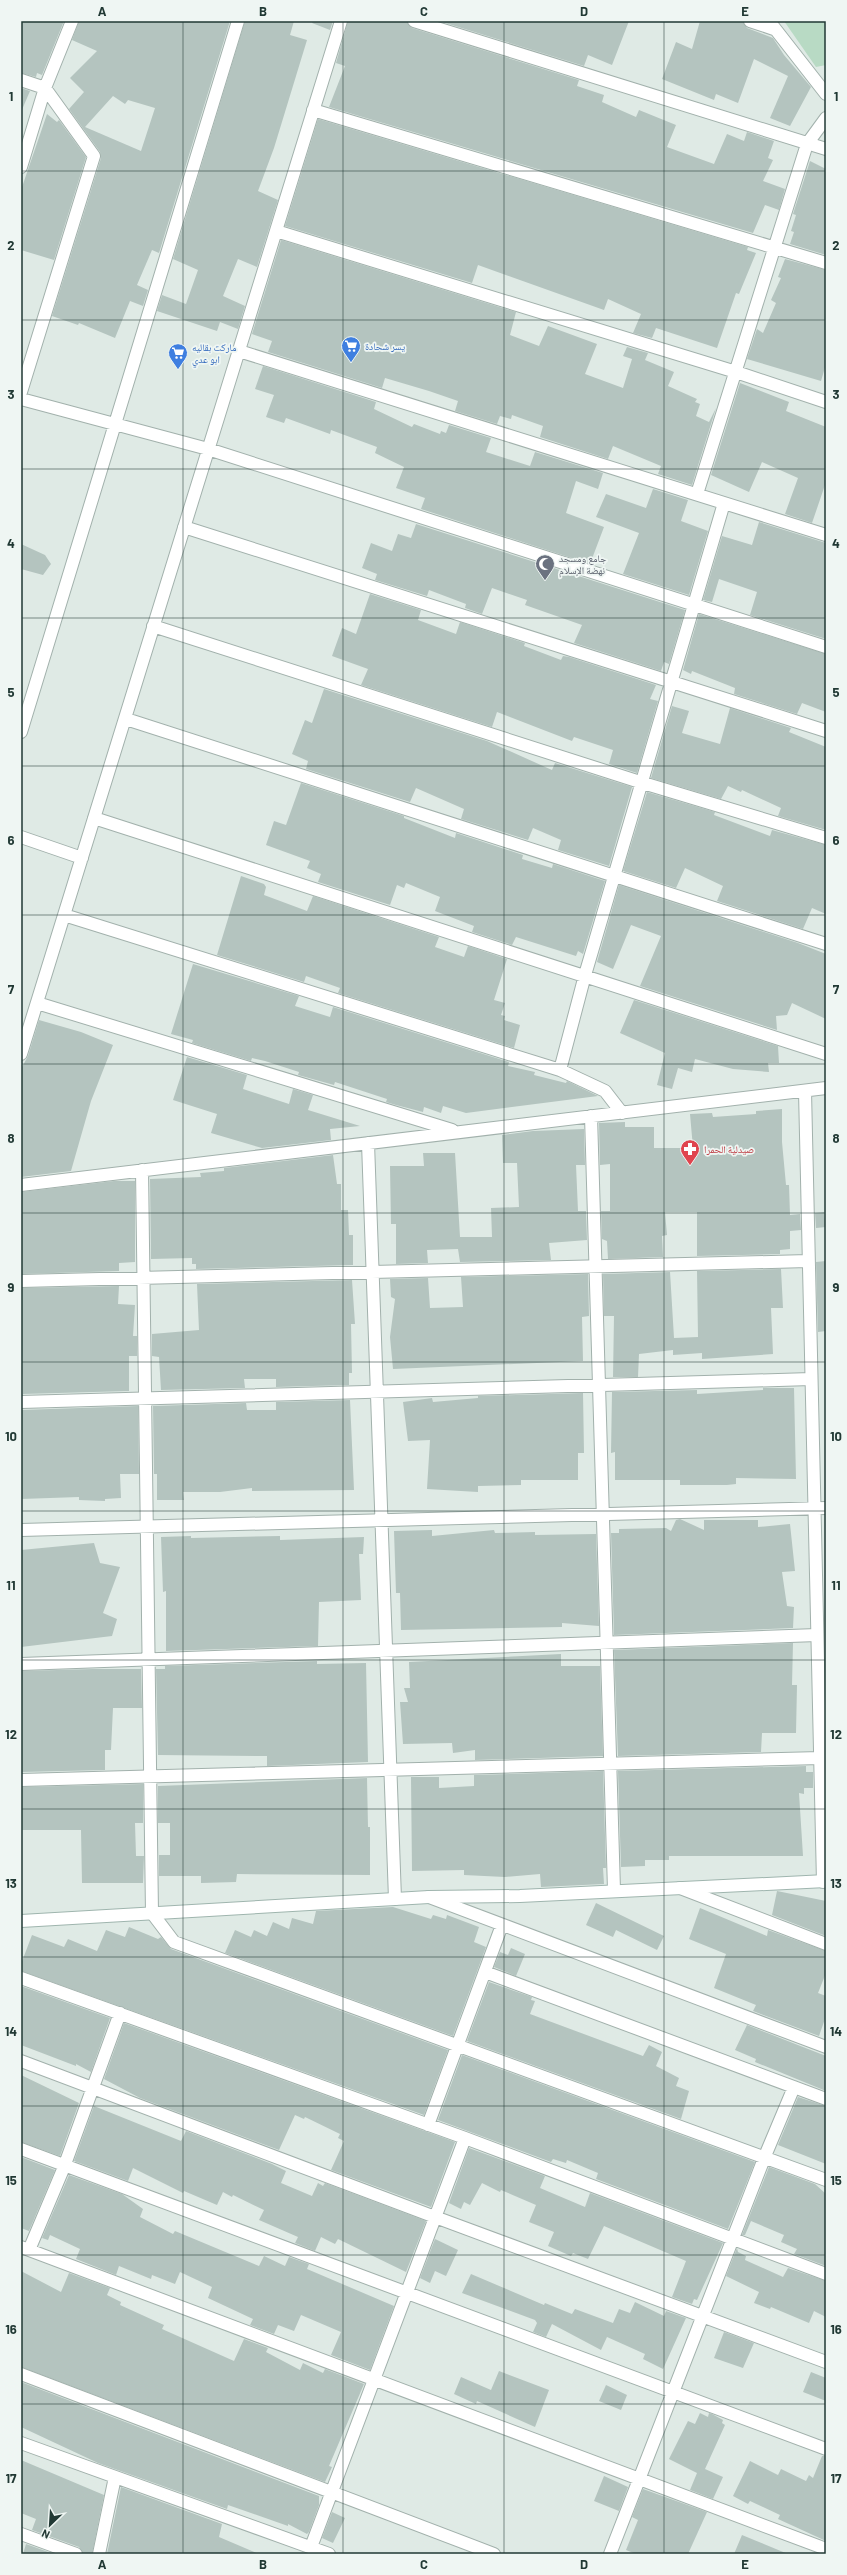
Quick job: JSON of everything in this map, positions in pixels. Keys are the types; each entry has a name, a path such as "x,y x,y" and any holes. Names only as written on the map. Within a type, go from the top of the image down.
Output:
{"street":[{"path":"21,167 45,88 72,21"},
{"path":"21,732 238,21"},
{"path":"21,1054 341,21"},
{"path":"414,21 826,149"},
{"path":"750,21 772,25 826,94"},
{"path":"21,80 45,88 94,156 21,392"},
{"path":"313,110 826,263"},
{"path":"697,494 776,247 806,144 826,118"},
{"path":"276,231 736,372 826,402"},
{"path":"239,351 826,535"},
{"path":"21,399 208,449 826,647"},
{"path":"560,1070 585,975 643,783 724,503"},
{"path":"184,527 826,731"},
{"path":"154,626 643,783 826,838"},
{"path":"126,719 826,944"},
{"path":"94,818 585,975 826,1054"},
{"path":"21,837 82,858"},
{"path":"64,915 560,1070 604,1091 622,1113"},
{"path":"37,1003 457,1132"},
{"path":"21,1185 368,1142 805,1092 826,1088"},
{"path":"21,1921 429,1897 520,1896 678,1887 825,1882 817,1635 820,1508 811,1379 805,1092"},
{"path":"591,1116 614,1890"},
{"path":"368,1142 395,1899"},
{"path":"142,1170 152,1913 174,1942 457,2046 765,2156 826,2180"},
{"path":"21,1280 808,1261"},
{"path":"21,1402 811,1379"},
{"path":"21,1530 820,1508"},
{"path":"21,1664 817,1635"},
{"path":"21,1780 820,1758"},
{"path":"678,1887 826,1944"},
{"path":"429,1897 826,2047"},
{"path":"428,2125 502,1925"},
{"path":"485,1972 826,2099"},
{"path":"21,1978 465,2138 826,2274"},
{"path":"120,2014 64,2167 23,2249 826,2549"},
{"path":"21,2061 93,2086 435,2217 703,2315 826,2362"},
{"path":"610,2554 638,2478 765,2156 794,2087"},
{"path":"311,2547 330,2492 465,2138"},
{"path":"21,2150 407,2292 826,2449"},
{"path":"21,2374 494,2554"},
{"path":"21,2443 329,2554"},
{"path":"99,2554 115,2477"},
{"path":"21,2534 76,2554"}],"green space":[{"path":"784,21 826,21 826,65 816,67"}],"building":[{"path":"21,21 64,21 42,75 37,73 36,77 21,73"},
{"path":"79,21 230,21 159,253 152,250 137,285 148,290 143,306 130,301 115,338 79,323 78,325 52,316 101,158 100,152 69,109 84,92 70,78 97,51 72,40","holes":["113,96 125,104 128,100 155,108 141,151 85,127"]},
{"path":"245,21 294,21 290,35 307,40 274,148 258,191 278,200 257,267 238,259 223,296 245,306 238,329 220,322 217,331 157,311 162,295 186,304 198,270 173,259"},
{"path":"313,21 333,21 330,30 312,23"},
{"path":"348,21 407,21 412,28 579,80 577,86 604,95 602,102 636,117 639,110 676,125 667,147 714,164 727,134 744,141 747,132 774,141 768,158 773,160 763,181 785,189 779,210 765,205 753,233 329,107 345,66 336,63"},
{"path":"439,21 629,21 612,65 588,55 584,66"},
{"path":"700,21 743,21 747,28 773,38 784,55 811,87 790,126 770,118 788,76 754,59 738,103 716,94 714,100 662,79 676,42 692,49"},
{"path":"21,88 30,91 21,112"},
{"path":"47,114 57,122 59,120 86,157 54,260 21,250 21,190"},
{"path":"318,119 748,247 747,250 756,253 739,294 736,293 717,348 656,328 652,338 633,333 641,314 608,299 604,310 478,265 472,283 285,226"},
{"path":"810,161 826,169 826,255 790,244 794,232 791,231 796,215 793,214"},
{"path":"281,240 516,312 510,335 539,346 548,326 597,344 585,374 623,388 632,359 623,356 627,347 648,353 645,360 674,372 668,386 697,399 695,402 700,404 696,416 709,422 716,408 692,485 658,474 661,466 613,446 608,459 540,437 543,426 512,415 511,419 500,416 497,424 455,411 458,401 429,391 385,378 382,388 268,352 272,341 252,334"},
{"path":"785,259 826,270 826,364 821,381 747,359 757,329 763,333 776,303 771,300 781,278 778,277"},
{"path":"263,366 376,402 374,409 412,427 414,424 440,434 441,431 446,433 449,425 491,438 486,452 530,466 535,452 603,473 598,489 576,481 566,513 604,527 590,564 421,509 425,498 396,488 404,467 375,453 377,447 331,430 330,434 286,418 284,423 266,417 274,395 255,389"},
{"path":"740,383 789,402 786,411 826,427 826,482 812,523 785,514 798,478 762,462 749,492 711,475"},
{"path":"653,489 688,500 681,521 708,531 689,595 623,574 639,533 596,517 606,494 646,508"},
{"path":"759,522 826,543 826,639 750,615 757,592 719,579 712,602 703,600 722,536 752,545"},
{"path":"416,524 685,610 669,664 664,662 661,671 574,643 582,625 525,605 527,600 492,588 482,614 465,608 466,604 429,590 427,596 375,580 377,574 362,568 371,543 392,551 398,534 411,538"},
{"path":"21,544 45,555 51,564 43,575 21,569"},
{"path":"370,594 421,610 418,620 456,634 460,622 525,643 524,646 561,660 563,656 569,657 656,685 650,699 658,701 637,773 609,764 613,750 574,737 572,741 497,712 492,727 361,685 368,669 332,656 342,628 356,634"},
{"path":"699,614 826,654 826,712 802,703 797,714 734,694 735,688 692,671 691,674 683,670"},
{"path":"324,689 487,741 552,770 555,763 632,787 609,866 558,850 561,840 533,828 528,840 461,819 464,809 416,788 410,802 306,769 308,761 292,754 305,720 312,723"},
{"path":"672,706 689,711 682,733 720,744 730,708 791,728 789,732 826,747 826,830 778,816 781,808 742,790 741,792 728,786 721,799 651,778"},
{"path":"301,783 404,816 404,818 455,838 456,833 523,855 522,859 552,868 553,864 605,881 583,954 578,951 576,956 516,937 512,945 472,932 474,926 435,911 440,897 406,883 404,888 397,885 390,905 318,882 321,874 307,868 310,861 266,845 274,821 286,825"},
{"path":"647,792 715,812 714,815 770,836 772,830 826,845 826,914 812,908 803,929 717,901 723,886 685,868 676,888 623,871"},
{"path":"241,876 264,884 266,887 264,895 307,911 313,896 439,937 435,947 464,957 468,946 507,959 494,1000 505,1003 501,1015 505,1016 504,1020 520,1025 514,1048 338,993 340,988 306,976 304,982 217,955"},
{"path":"619,885 798,943 826,954 826,1019 792,1003 787,1015 776,1016 777,1030 640,986 661,936 631,925 613,969 597,962"},
{"path":"193,964 299,996 295,1006 330,1017 333,1007 509,1062 508,1066 535,1072 534,1075 566,1083 567,1081 598,1096 466,1113 443,1106 441,1113 424,1107 423,1112 386,1102 387,1099 335,1082 334,1085 298,1075 299,1072 265,1061 252,1058 251,1061 192,1043 193,1040 171,1034"},
{"path":"634,1000 778,1046 779,1063 768,1063 769,1072 733,1069 695,1059 692,1072 678,1068 672,1089 657,1085 665,1053 620,1033"},
{"path":"39,1020 81,1032 113,1045 91,1101 71,1171 21,1177 21,1069 28,1056"},
{"path":"187,1057 247,1075 243,1089 289,1104 293,1089 313,1095 308,1110 360,1126 330,1129 331,1140 262,1148 211,1133 217,1114 173,1100"},
{"path":"782,1109 782,1142 786,1185 789,1185 790,1215 800,1214 801,1230 790,1231 790,1249 780,1250 780,1254 697,1256 697,1212 665,1212 667,1235 662,1236 663,1257 608,1259 607,1241 602,1239 601,1211 610,1211 610,1164 600,1165 599,1123 625,1122 625,1127 654,1127 654,1148 693,1148 690,1114 712,1113 713,1117 756,1114 756,1111"},
{"path":"584,1129 585,1165 576,1165 578,1211 586,1211 587,1240 549,1243 551,1260 460,1262 458,1249 427,1250 428,1263 396,1264 396,1224 391,1224 390,1166 424,1166 423,1153 455,1153 460,1237 492,1237 491,1208 519,1207 517,1163 503,1163 502,1135 533,1131"},
{"path":"333,1155 337,1184 341,1184 341,1210 348,1210 349,1235 353,1235 353,1265 196,1269 196,1264 192,1264 192,1258 151,1259 150,1179 201,1177 200,1173 224,1171 224,1168"},
{"path":"114,1181 135,1181 135,1262 119,1263 119,1271 21,1274 21,1192"},
{"path":"824,1212 826,1227 816,1228 815,1213"},
{"path":"826,1261 826,1331 818,1332 816,1262"},
{"path":"781,1269 783,1308 771,1308 773,1354 702,1359 702,1353 673,1355 673,1350 639,1354 638,1377 613,1377 614,1316 604,1316 603,1274 670,1272 674,1338 698,1337 697,1271"},
{"path":"588,1274 589,1316 582,1317 583,1361 393,1369 390,1337 395,1299 391,1297 390,1279 428,1278 430,1308 463,1307 461,1277"},
{"path":"352,1280 355,1324 351,1324 352,1373 349,1373 349,1385 276,1387 276,1379 244,1379 245,1388 161,1390 159,1357 152,1356 152,1334 199,1330 197,1284"},
{"path":"119,1286 118,1304 135,1305 133,1336 137,1336 137,1356 129,1356 129,1391 23,1394 21,1288"},
{"path":"763,1388 794,1388 796,1479 736,1478 736,1484 727,1485 680,1485 680,1480 615,1480 615,1452 611,1453 612,1392 697,1390 697,1394 763,1390"},
{"path":"583,1393 584,1453 578,1453 578,1480 521,1480 521,1485 478,1486 478,1492 427,1489 430,1440 408,1441 403,1402 432,1398 433,1402 478,1398 478,1396"},
{"path":"350,1400 354,1490 252,1491 252,1488 220,1492 183,1492 184,1500 157,1500 157,1474 154,1474 153,1406 246,1403 247,1410 276,1410 276,1402"},
{"path":"138,1406 139,1474 120,1474 121,1498 105,1499 105,1501 79,1500 79,1497 21,1499 21,1410"},
{"path":"680,1519 704,1530 704,1520 758,1520 758,1527 790,1524 795,1571 782,1572 787,1606 794,1607 793,1628 614,1635 611,1533 619,1533 619,1529 666,1528 671,1531 676,1520"},
{"path":"432,1530 432,1536 494,1530 495,1533 535,1532 535,1535 596,1534 599,1626 562,1623 562,1627 401,1630 400,1593 396,1593 394,1531"},
{"path":"191,1536 191,1538 280,1536 280,1540 364,1537 363,1554 359,1554 361,1600 319,1602 318,1646 166,1651 166,1591 163,1592 161,1537"},
{"path":"94,1543 100,1563 120,1567 103,1613 117,1619 112,1636 21,1647 21,1550"},
{"path":"793,1643 792,1685 797,1685 796,1733 762,1733 761,1752 618,1756 614,1650"},
{"path":"561,1654 561,1666 600,1666 603,1756 475,1760 475,1750 453,1753 452,1743 403,1744 400,1702 408,1702 404,1688 410,1688 409,1662"},
{"path":"317,1661 317,1664 366,1663 368,1762 267,1766 267,1756 158,1755 156,1669 165,1669 165,1666"},
{"path":"141,1669 142,1708 113,1708 111,1750 105,1750 105,1770 21,1772 21,1671"},
{"path":"806,1766 806,1772 813,1772 813,1788 804,1788 804,1794 799,1793 803,1856 669,1856 669,1860 645,1860 645,1866 621,1867 618,1771"},
{"path":"603,1771 606,1868 603,1868 604,1884 541,1887 540,1874 505,1877 464,1875 464,1870 412,1871 411,1777 439,1777 439,1788 474,1786 474,1775"},
{"path":"367,1778 368,1827 370,1827 370,1875 237,1874 236,1882 201,1883 201,1876 159,1876 159,1855 170,1855 170,1823 158,1823 158,1786"},
{"path":"143,1784 143,1823 135,1823 136,1856 144,1856 143,1883 82,1883 81,1830 21,1830 21,1787"},
{"path":"777,1891 826,1901 826,1936 772,1915"},
{"path":"596,1903 664,1936 657,1950 616,1930 613,1937 586,1925"},
{"path":"393,1907 431,1919 433,1915 446,1919 447,1915 479,1927 474,1942 486,1947 453,2036 225,1953 235,1930 251,1937 254,1930 267,1936 273,1922 289,1929 292,1918 313,1924 316,1911"},
{"path":"700,1908 767,1936 768,1930 826,1951 826,1973 818,1993 826,1996 826,2016 819,2036 753,2011 756,2005 714,1988 726,1954 689,1939"},
{"path":"129,1927 158,1939 161,1937 171,1949 448,2050 424,2115 21,1971 21,1964 32,1935 64,1947 68,1939 97,1951 106,1930 125,1937"},
{"path":"511,1948 525,1954 516,1976 494,1967 500,1952 508,1955"},
{"path":"489,1982 532,1997 531,2000 535,2001 530,2014 643,2056 649,2045 662,2052 656,2066 679,2078 676,2086 689,2091 681,2119 467,2041"},
{"path":"21,1986 110,2018 91,2072 76,2064 76,2066 21,2045"},
{"path":"124,2023 455,2142 431,2207 331,2170 344,2141 338,2138 340,2134 305,2117 304,2119 295,2115 279,2150 140,2098 104,2079"},
{"path":"747,2025 826,2056 826,2091 755,2062 756,2059 735,2050"},
{"path":"462,2055 755,2162 728,2229 596,2179 598,2173 567,2160 566,2163 553,2159 551,2162 438,2120"},
{"path":"21,2075 79,2103 60,2156 21,2142"},
{"path":"798,2097 826,2106 826,2164 778,2145"},
{"path":"94,2106 181,2141 186,2131 272,2164 286,2171 281,2183 312,2196 318,2183 323,2186 325,2183 426,2221 406,2272 338,2239 335,2244 321,2237 315,2251 295,2243 298,2237 259,2220 264,2210 233,2195 232,2197 223,2192 217,2205 184,2191 183,2193 133,2168 128,2181 74,2161"},
{"path":"469,2148 545,2176 540,2188 585,2207 590,2193 723,2243 697,2300 694,2299 692,2304 672,2297 686,2261 604,2226 588,2259 573,2253 571,2256 548,2246 554,2232 529,2222 536,2205 501,2190 500,2192 482,2183 470,2205 464,2202 461,2209 449,2203"},
{"path":"21,2157 55,2170 29,2231 21,2228"},
{"path":"769,2167 815,2184 826,2194 826,2266 794,2254 797,2249 781,2242 784,2235 751,2221 745,2235 742,2235"},
{"path":"69,2175 122,2194 143,2209 140,2217 173,2234 175,2231 259,2266 264,2256 285,2266 289,2257 309,2264 307,2269 394,2306 370,2370 331,2355 341,2332 301,2315 294,2331 278,2325 274,2334 250,2325 253,2319 208,2298 212,2287 180,2272 175,2284 152,2275 151,2279 119,2266 116,2275 76,2259 80,2249 50,2235 48,2240 42,2238"},
{"path":"435,2239 458,2250 446,2276 435,2271 430,2283 420,2278"},
{"path":"737,2248 738,2252 746,2256 745,2260 783,2277 788,2268 826,2281 826,2317 814,2311 809,2323 771,2307 770,2309 754,2303 759,2292 726,2276"},
{"path":"21,2271 61,2292 69,2273 110,2288 107,2295 121,2302 120,2305 164,2325 162,2329 234,2361 244,2339 268,2348 266,2352 300,2370 303,2363 323,2373 325,2369 364,2384 329,2466 332,2467 325,2482 21,2367"},
{"path":"471,2274 544,2305 545,2303 572,2314 575,2309 613,2323 619,2309 630,2313 635,2302 664,2316 666,2311 686,2318 663,2369 643,2359 645,2354 607,2337 601,2350 552,2324 546,2337 533,2332 537,2323 535,2320 462,2293"},
{"path":"724,2332 754,2343 743,2368 714,2358"},
{"path":"499,2371 549,2390 535,2427 477,2401 476,2404 454,2394 461,2377 491,2390"},
{"path":"811,2372 826,2378 826,2401 803,2392"},
{"path":"21,2382 319,2496 319,2505 309,2532 307,2534 288,2524 288,2526 228,2505 227,2509 98,2463 21,2427"},
{"path":"606,2385 627,2395 621,2410 599,2401"},
{"path":"700,2413 708,2417 709,2413 712,2414 723,2420 722,2423 725,2425 705,2469 723,2477 713,2499 690,2490 697,2473 669,2459 688,2421 695,2424"},
{"path":"822,2456 826,2456 826,2541 778,2519 780,2515 750,2501 748,2504 733,2496 750,2461 778,2475 781,2469 806,2481 809,2475 813,2478"},
{"path":"21,2460 104,2495 92,2554 83,2554 79,2547 32,2530 36,2519 21,2513"},
{"path":"604,2476 628,2487 619,2511 594,2501"},
{"path":"121,2487 222,2524 219,2537 259,2554 107,2554"},
{"path":"643,2489 707,2512 688,2554 636,2554 626,2550 638,2520 632,2517"},
{"path":"332,2512 345,2518 333,2543 322,2538"},
{"path":"742,2535 788,2554 734,2554"},
{"path":"26,2544 54,2554 23,2554"}],"place":[{"name":"يسر شحادة","path":"351,363"},
{"name":"ماركت بقاليه ابو عدي","path":"178,370"},
{"name":"جامع ومسجد نهضة الإسلام","path":"545,581"},
{"name":"صيدلية الحمرا","path":"690,1166"}]}
